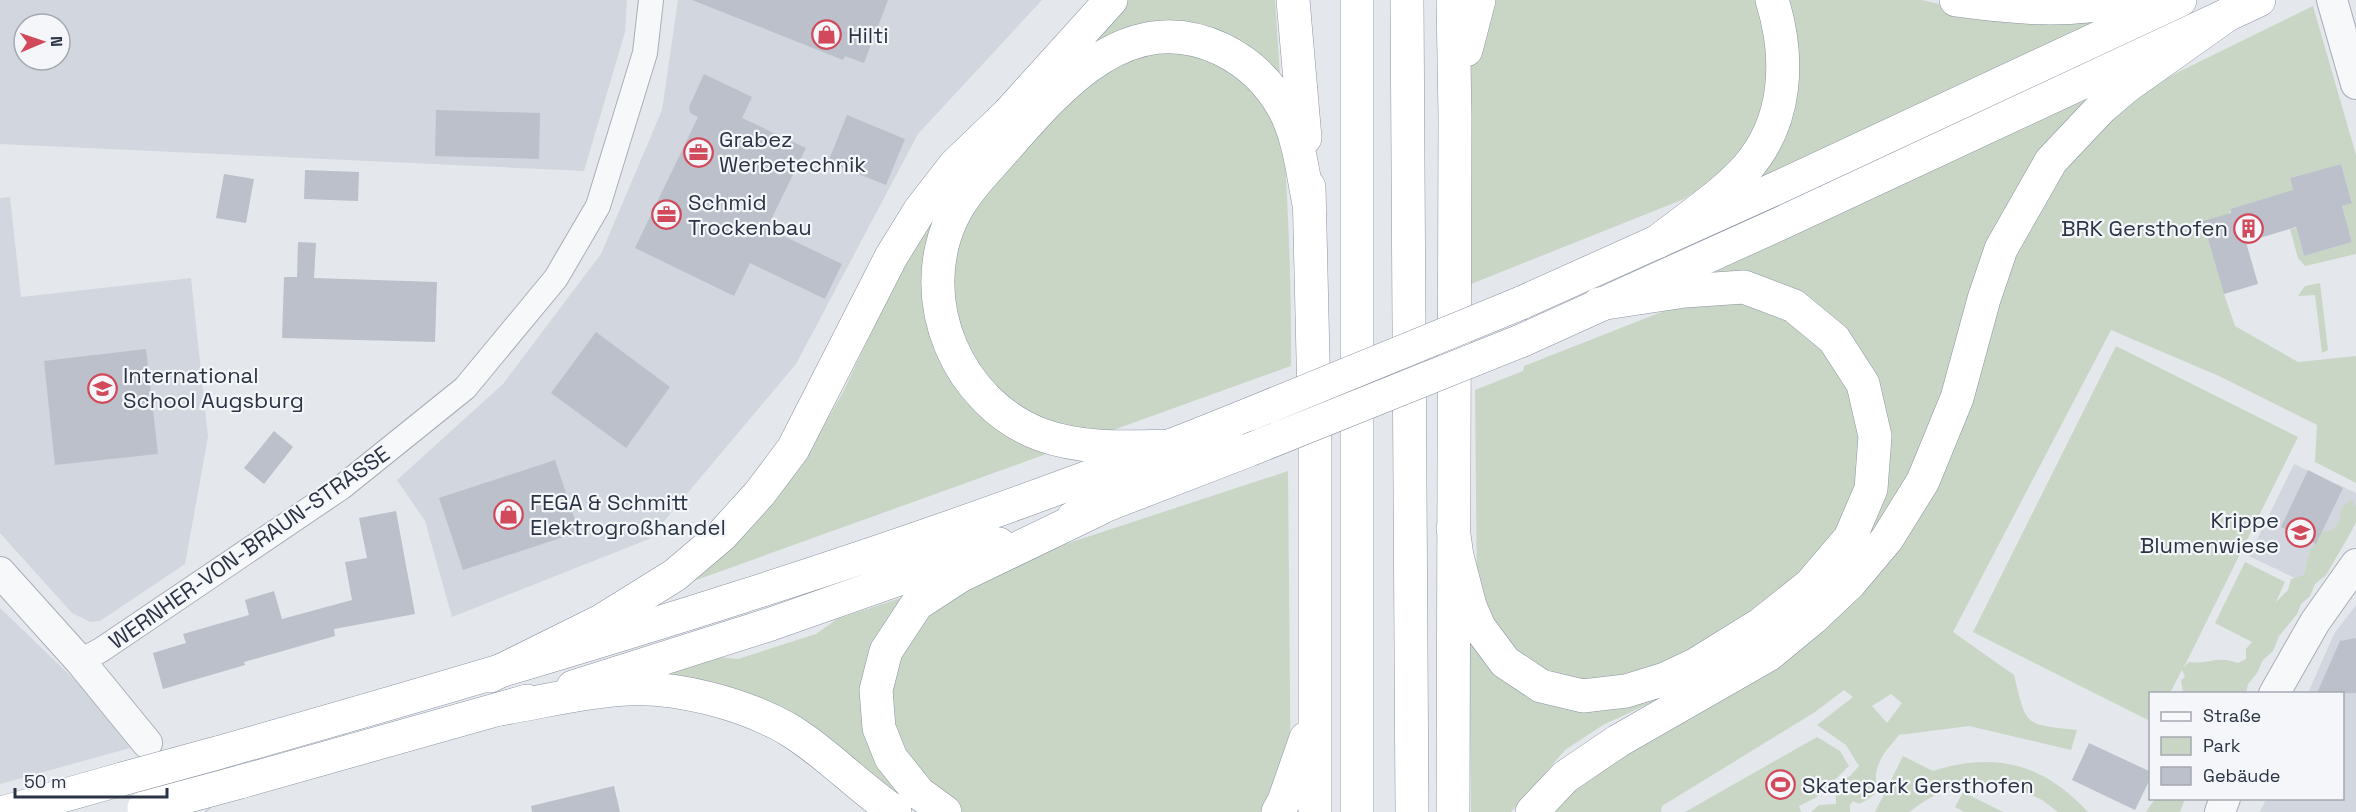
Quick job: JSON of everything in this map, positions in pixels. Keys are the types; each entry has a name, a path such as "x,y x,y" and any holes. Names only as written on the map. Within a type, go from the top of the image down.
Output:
{"highway":[{"path":"490,676 601,621 675,575 722,535 760,493 793,449 891,257 920,210 955,165 1032,88 1111,0"},
{"path":"1293,0 1310,209 1315,442 1315,812"},
{"path":"1357,0 1358,812"},
{"path":"1407,0 1412,812"},
{"path":"1453,0 1455,117 1453,812"},
{"path":"1455,117 1469,34 1479,0"},
{"path":"1657,242 1746,169 1758,154 1770,130 1776,114 1784,75 1781,37 1772,0"},
{"path":"1956,0 2017,8 2070,9 2132,0"},
{"path":"5,812 490,676 755,592 952,526 1172,446 1521,303 2180,0"},
{"path":"137,810 500,709 761,627 1099,509 1523,340 1798,215 2244,7"},
{"path":"1532,812 1565,777 1618,741 1768,655 1813,618 1850,583 1887,539 1923,481 1957,398 1984,299 2001,249 2051,161 2102,107 2127,86 2244,7"},
{"path":"1172,446 1115,448 1044,435 1019,425 986,400 973,386 955,357 942,321 939,279 942,252 952,218 973,186 1074,76 1105,54 1139,40 1175,36 1205,42 1237,57 1265,81 1285,110 1294,135 1310,209"},
{"path":"1453,528 1459,565 1470,606 1479,627 1505,662 1541,686 1583,696 1626,691 1665,679 1695,665 1761,624 1810,585 1850,537 1871,489 1875,436 1863,384 1834,339 1794,306 1744,287 1685,291 1599,304"},
{"path":"945,812 919,793 898,767 891,758 879,728 876,690 886,651 917,604 960,576 1099,509"},
{"path":"500,709 629,689 682,693 720,701 756,713 787,729 817,750 868,794 895,812"},
{"path":"1278,812 1300,759 1315,702"}],"street":[{"name":"WERNHER-VON-BRAUN-STRASSE","path":"80,661 101,650 342,487 465,388 556,278 598,206 645,53 651,0"},
{"path":"2336,14 2356,84"},
{"path":"2275,692 2315,622 2356,564"},
{"path":"0,572 80,661 147,743"}],"shaded area":[{"path":"0,0 627,0 625,32 584,171 0,144"},
{"path":"678,0 1042,0 918,134 796,364 649,539 452,617 425,521 397,480 503,384 601,254 662,110"},
{"name":"International School Augsburg","path":"10,197 21,297 191,278 208,437 185,564 100,621 90,622 72,613 0,533 0,198"},
{"name":"Krippe Blumenwiese","path":"2294,464 2356,493 2356,511 2307,584 2249,556"},
{"path":"2356,605 2356,812 2260,812 2266,800 2344,800 2344,692 2308,692 2334,634"},
{"path":"0,608 79,684 130,748 0,784"}],"green space":[{"path":"1123,0 1275,0 1284,137 1291,366 688,583 740,540 803,461 842,394 924,222"},
{"path":"1482,0 1756,0 1768,28 1770,79 1756,128 1726,170 1684,199 1471,284 1470,28"},
{"path":"1783,0 1922,0 1965,10 2127,11 1737,189 1774,146"},
{"path":"2313,6 2356,155 2356,254 2305,266 2298,258 2290,229 2296,228 2304,256 2352,242 2342,206 2352,202 2341,164 2290,178 2294,194 2271,197 2230,209 2224,294 2235,326 2298,362 2356,356 2356,483 2315,462 2317,425 2219,376 2111,330 1953,632 2014,675 2025,714 2030,720 2046,726 2077,730 2071,750 1969,726 1899,735 1879,762 1876,773 1877,788 1874,795 1859,804 1853,801 1850,805 1850,812 1811,812 1819,805 1836,804 1836,791 1840,781 1850,776 1859,766 1846,745 1817,725 1853,697 1844,690 1815,712 1662,806 1661,812 1542,812 1850,599 2009,259 2065,159 2154,84","holes":["1891,694 1902,703 1887,723 1872,706"]},
{"path":"2106,87 2039,154 1940,407 1907,482 1861,546 1878,499 1851,340 1713,273"},
{"path":"2320,283 2328,350 2322,353 2315,295 2298,296 2305,286"},
{"path":"1718,301 1755,304 1794,321 1833,356 1859,403 1865,456 1856,497 1827,547 1756,616 1663,668 1581,685 1526,668 1477,598 1475,390 1523,371 1524,366 1669,309"},
{"path":"2116,346 2298,437 2184,667 2189,662 2223,660 2238,663 2246,659 2246,649 2252,642 2215,623 2245,562 2285,582 2276,602 2288,590 2291,579 2304,575 2310,551 2322,532 2332,530 2339,523 2343,506 2352,500 2356,507 2356,522 2326,575 2315,584 2310,596 2301,604 2297,614 2279,636 2273,651 2263,660 2257,673 2248,684 2246,692 2183,692 2181,680 2185,677 2182,670 2171,692 2149,692 2149,720 1973,632"},
{"path":"1288,471 1291,812 917,812 857,766 648,680 719,657 738,659 816,634 837,619"},
{"path":"1469,639 1521,689 1682,688 1603,725 1565,750 1511,812 1471,812"},
{"name":"Skatepark Gersthofen","path":"1817,737 1840,751 1849,766 1817,797 1799,806 1801,812 1685,812"},
{"path":"1903,756 1933,771 1977,762 2017,766 2054,783 2088,812 2058,812 2042,800 2023,791 2004,785 1984,783 1961,785 1943,791 1909,812 1875,812"},
{"path":"1963,792 2003,812 1964,812 1955,807"},
{"path":"2154,800 2185,800 2180,812 2146,812"}],"building":[{"name":"Hilti","path":"692,0 888,0 864,63 845,56 843,60"},
{"path":"704,74 752,97 742,118 806,148 767,228 842,264 825,299 750,263 734,296 635,248 698,117 690,113 689,107"},
{"path":"436,110 540,113 539,159 435,156"},
{"path":"847,115 905,139 886,185 828,162"},
{"name":"BRK Gersthofen","path":"2341,164 2352,203 2342,206 2352,242 2304,256 2296,227 2246,242 2258,284 2224,294 2203,221 2231,213 2230,209 2293,190 2290,178"},
{"path":"305,170 359,172 358,201 304,199"},
{"path":"224,174 254,179 246,223 216,218"},
{"path":"298,242 316,243 314,278 437,282 435,342 282,338 284,277 297,277"},
{"path":"596,332 670,387 626,448 551,393"},
{"path":"146,349 158,454 55,465 44,361"},
{"path":"274,431 293,447 264,484 244,468"},
{"name":"FEGA & Schmitt Elektrogroßhandel","path":"555,460 579,532 463,570 439,498"},
{"path":"2308,470 2343,488 2316,544 2281,527"},
{"path":"396,511 415,614 334,629 335,636 244,662 245,665 163,689 153,653 186,643 183,634 249,615 245,600 274,591 282,619 352,600 345,562 367,558 359,518"},
{"path":"2356,638 2356,693 2317,692 2340,641"},
{"path":"2089,743 2149,771 2149,781 2135,810 2072,780"},
{"path":"614,786 620,812 532,812 531,806"}],"tunnel":[{"path":"176,777 206,812"}],"place":[{"name":"Hilti","path":"827,35"},
{"name":"Grabez Werbetechnik","path":"698,152"},
{"name":"Schmid Trockenbau","path":"667,215"},
{"name":"BRK Gersthofen","path":"2249,228"},
{"name":"International School Augsburg","path":"102,388"},
{"name":"FEGA & Schmitt Elektrogroßhandel","path":"509,515"},
{"name":"Krippe Blumenwiese","path":"2300,533"},
{"name":"Skatepark Gersthofen","path":"1781,785"}]}
